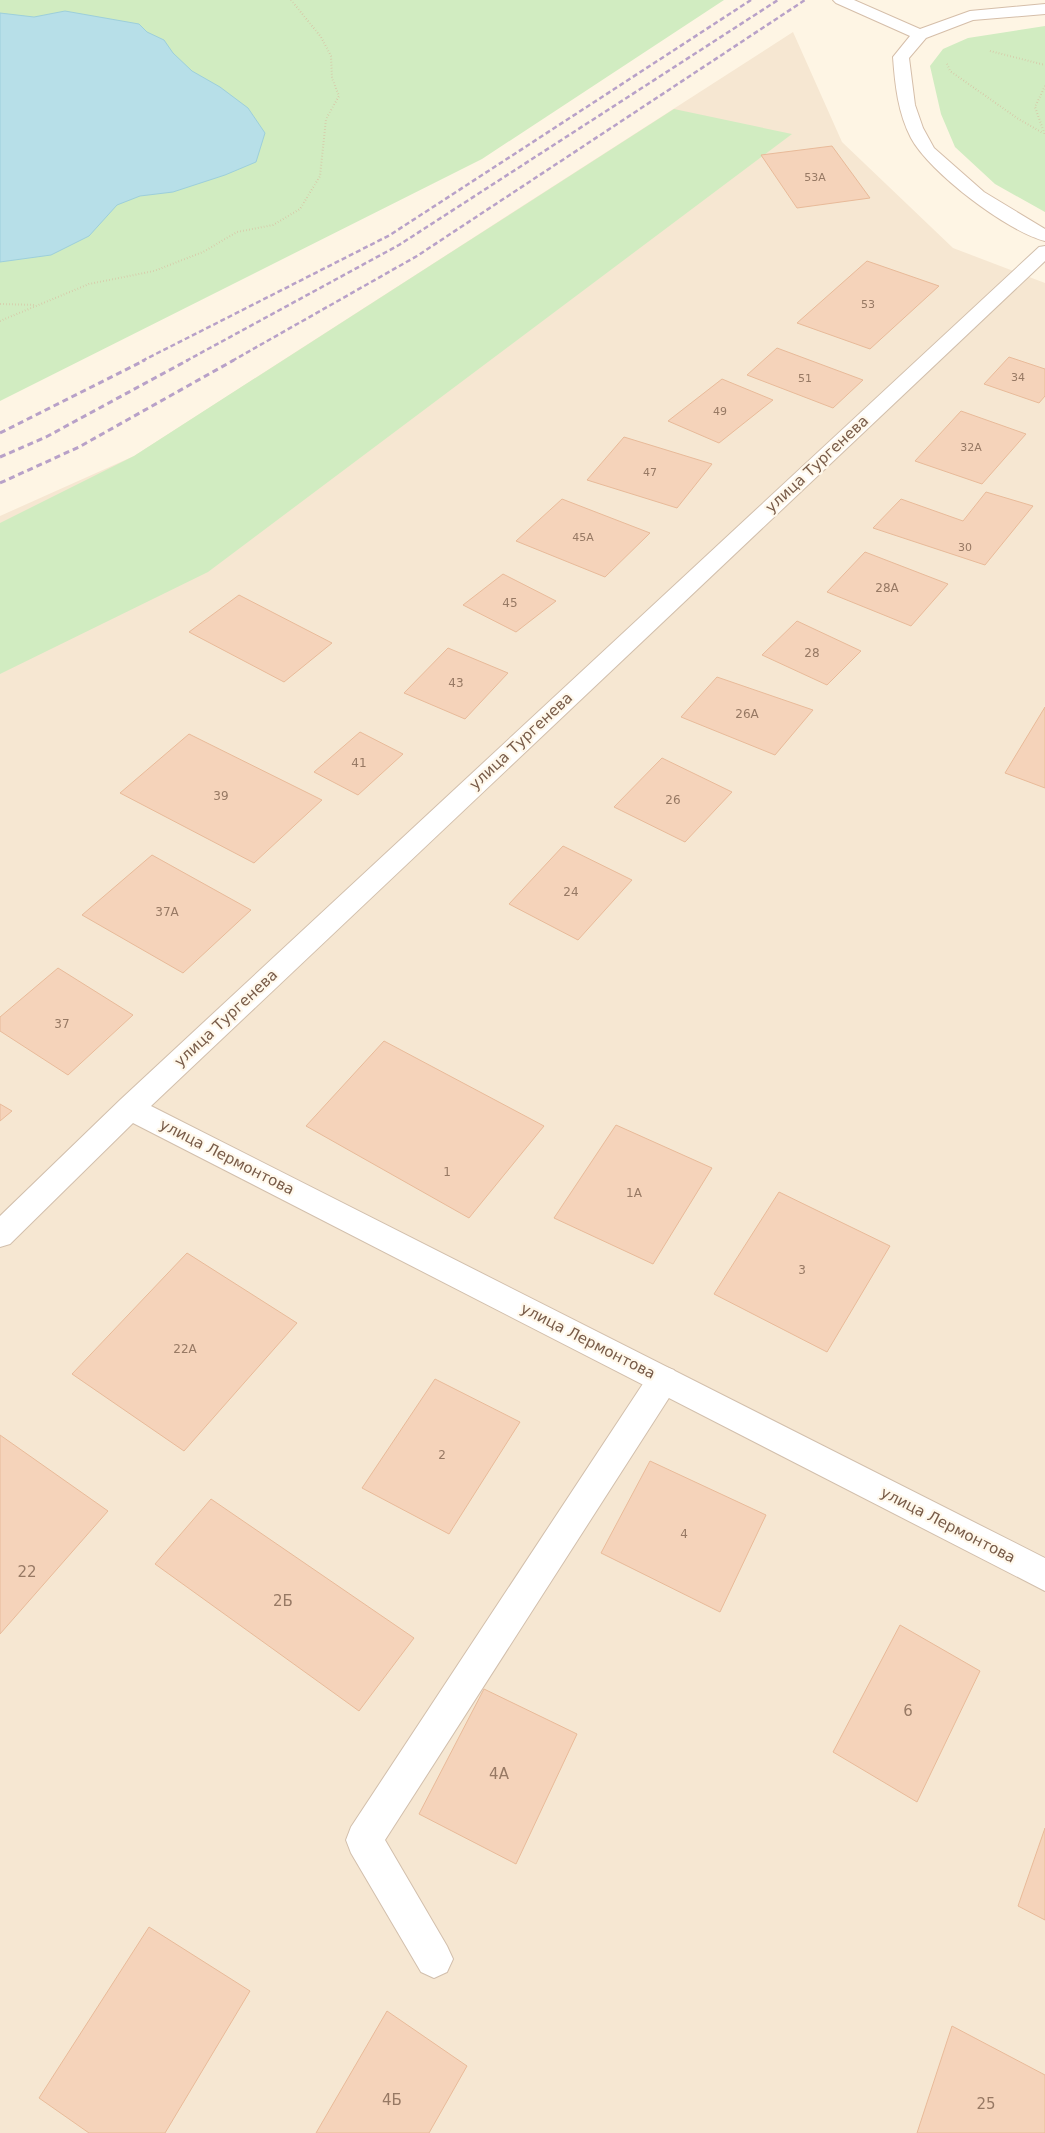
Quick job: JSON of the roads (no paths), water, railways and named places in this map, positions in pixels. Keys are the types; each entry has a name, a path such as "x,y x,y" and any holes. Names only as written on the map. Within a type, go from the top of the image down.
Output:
{"street":[{"path":"841,0 920,35"},
{"path":"1045,9 970,16 920,35 901,57 903,90 911,119 926,149 960,185 1002,214 1045,236"},
{"name":"улица Тургенева","path":"0,1235 130,1108 1045,250"},
{"name":"улица Лермонтова","path":"130,1108 1045,1575"},
{"path":"434,1960 364,1840 663,1380"}],"water":[{"path":"65,11 139,24 147,32 164,40 173,53 192,71 220,87 248,108 265,133 256,162 225,175 173,192 140,196 117,205 89,236 51,255 0,262 0,13 34,17"}],"railway":[{"path":"142,361 390,235 751,0"},
{"path":"186,361 399,245 778,0"},
{"path":"232,361 417,256 805,0"},
{"path":"0,433 145,360"},
{"path":"0,457 46,437 188,360"},
{"path":"0,483 79,447 234,360"}]}
